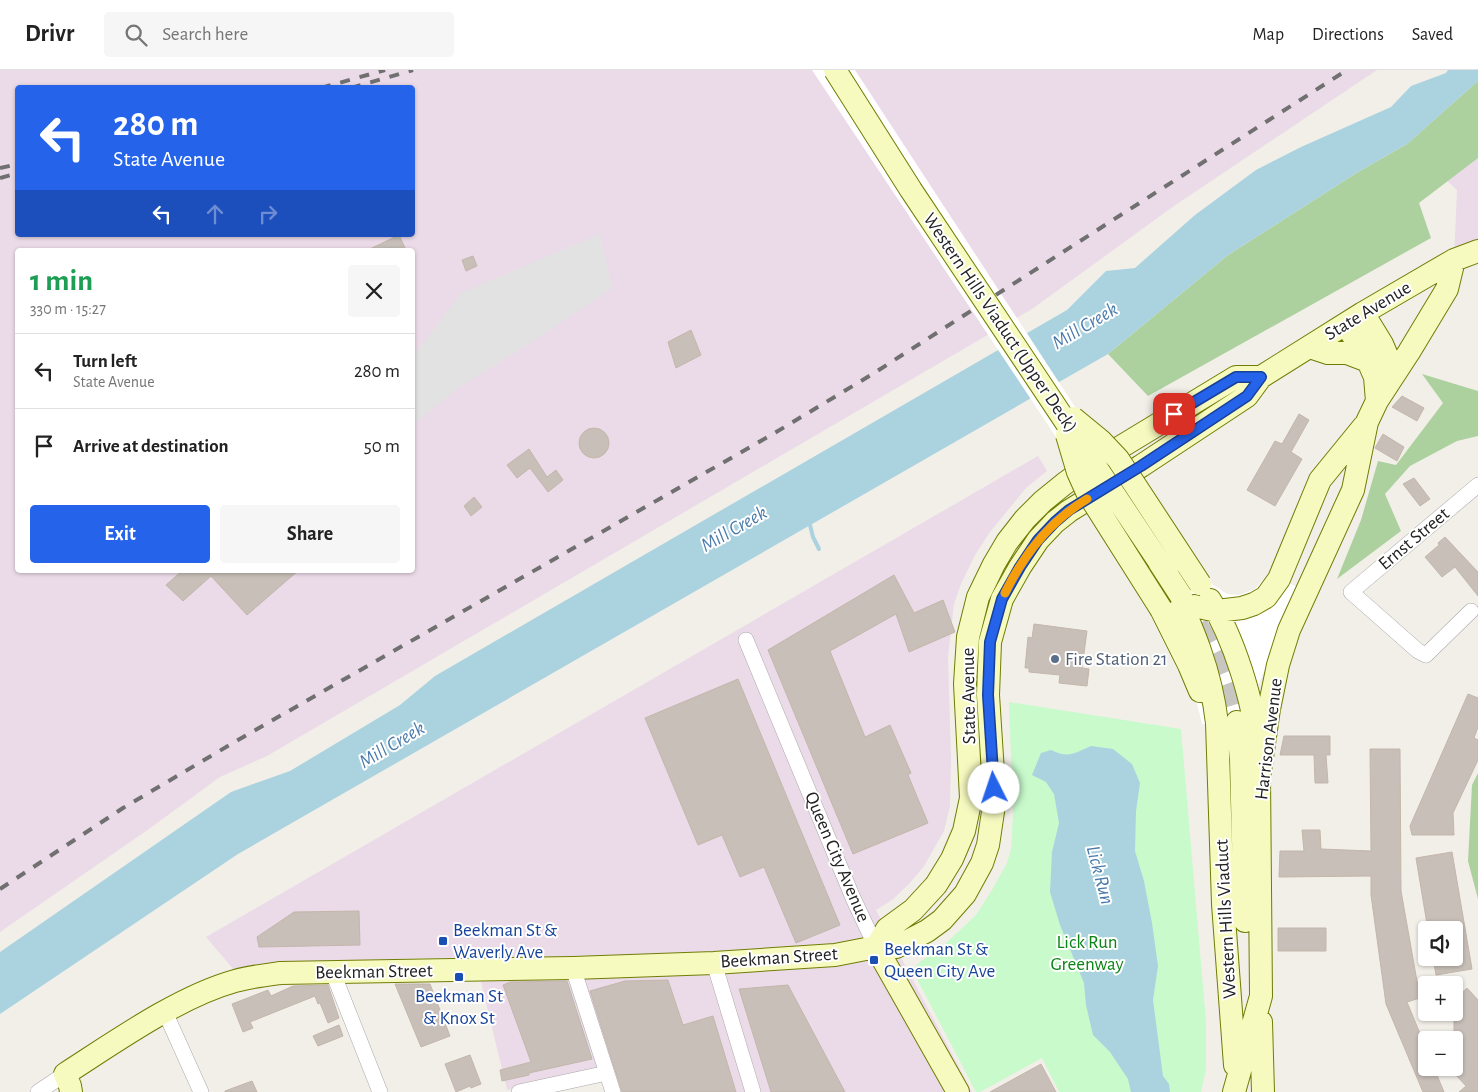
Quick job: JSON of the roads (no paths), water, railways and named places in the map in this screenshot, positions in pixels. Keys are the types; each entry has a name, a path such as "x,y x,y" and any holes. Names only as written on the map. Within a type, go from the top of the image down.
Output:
{"main road":[{"path":"836,70 910,186 1055,399 1187,601 1217,611 1242,608 1266,597 1279,579 1320,480 1367,422"},
{"name":"Western Hills Viaduct (Upper Deck)","path":"836,70 910,190 1168,575 1211,629 1247,694"},
{"name":"State Avenue","path":"876,947 887,929 913,910 936,885 952,860 964,831 971,798 965,684 968,637 978,596 990,570 1007,542 1043,500 1086,468 1236,377 1261,377 1355,318 1454,260 1478,251"},
{"name":"Harrison Avenue","path":"1235,1087 1261,996 1259,778 1269,709 1278,666 1289,630 1353,490 1367,422 1376,401 1409,352 1446,289 1454,260"},
{"path":"1355,318 1382,344 1391,365 1389,380"},
{"name":"Harrison Avenue","path":"1355,318 1375,377 1376,401"},
{"path":"1310,346 1328,353 1347,353 1368,361"},
{"path":"1055,399 1073,419 1101,441 1118,459 1217,611 1233,649 1247,694 1256,738 1259,778"},
{"path":"1055,399 1078,472 1087,492 1161,609 1189,665 1241,759 1248,1039"},
{"name":"Western Hills Viaduct (Upper Deck)","path":"1168,575 1192,626 1222,723 1218,757"},
{"name":"Western Hills Viaduct","path":"1218,757 1223,904 1235,1087"},
{"name":"Beekman Street","path":"68,1083 165,1012 212,989 235,981 280,973 714,964 835,955 876,947"},
{"name":"Queen City Avenue","path":"876,947 958,1092"},
{"path":"1261,996 1263,1092"}],"street":[{"name":"Ernst Street","path":"1471,612 1426,655 1418,651 1351,592 1478,485"},
{"name":"Queen City Avenue","path":"746,640 856,906 876,947"},
{"path":"714,964 753,1092"},
{"path":"573,968 613,1092"},
{"path":"333,973 380,1092"},
{"path":"165,1012 201,1092"},
{"path":"519,1092 607,1074"},
{"path":"38,1092 68,1083"}],"water":[{"name":"Mill Creek","path":"1448,70 1478,70 1478,81 1407,144 1358,172 1228,255 1108,354 238,854 0,1014 0,952 231,792 290,771 400,705 435,676 1067,310 1106,271 1135,268 1195,215 1256,170 1301,147 1391,107 1411,86 1446,73"},
{"path":"1091,746 1113,749 1132,764 1140,783 1136,811 1135,851 1144,881 1152,923 1158,966 1153,1000 1163,1076 1169,1084 1170,1092 1131,1092 1128,1079 1110,1052 1093,1035 1086,1005 1084,983 1060,925 1050,892 1052,852 1059,823 1054,794 1046,782 1032,775 1041,753 1051,750 1067,755"}],"waterway":[{"name":"Lick Run","path":"809,521 813,537 819,549"}],"tunnel":[{"path":"1197,625 1221,672 1237,722"}],"railway":[{"path":"332,85 385,70"},
{"path":"361,85 413,70"},
{"path":"0,889 123,808 238,740 773,434 871,375 1347,70"},
{"path":"0,168 15,165"},
{"path":"0,178 15,174"}],"place":[{"name":"Fire Station 21","path":"1055,659"},
{"name":"Beekman St & Waverly Ave","path":"443,941"},
{"name":"Beekman St & Queen City Ave","path":"874,960"},
{"name":"Beekman St & Knox St","path":"459,977"}],"park label":[{"name":"Lick Run Greenway","path":"1087,953"}]}
